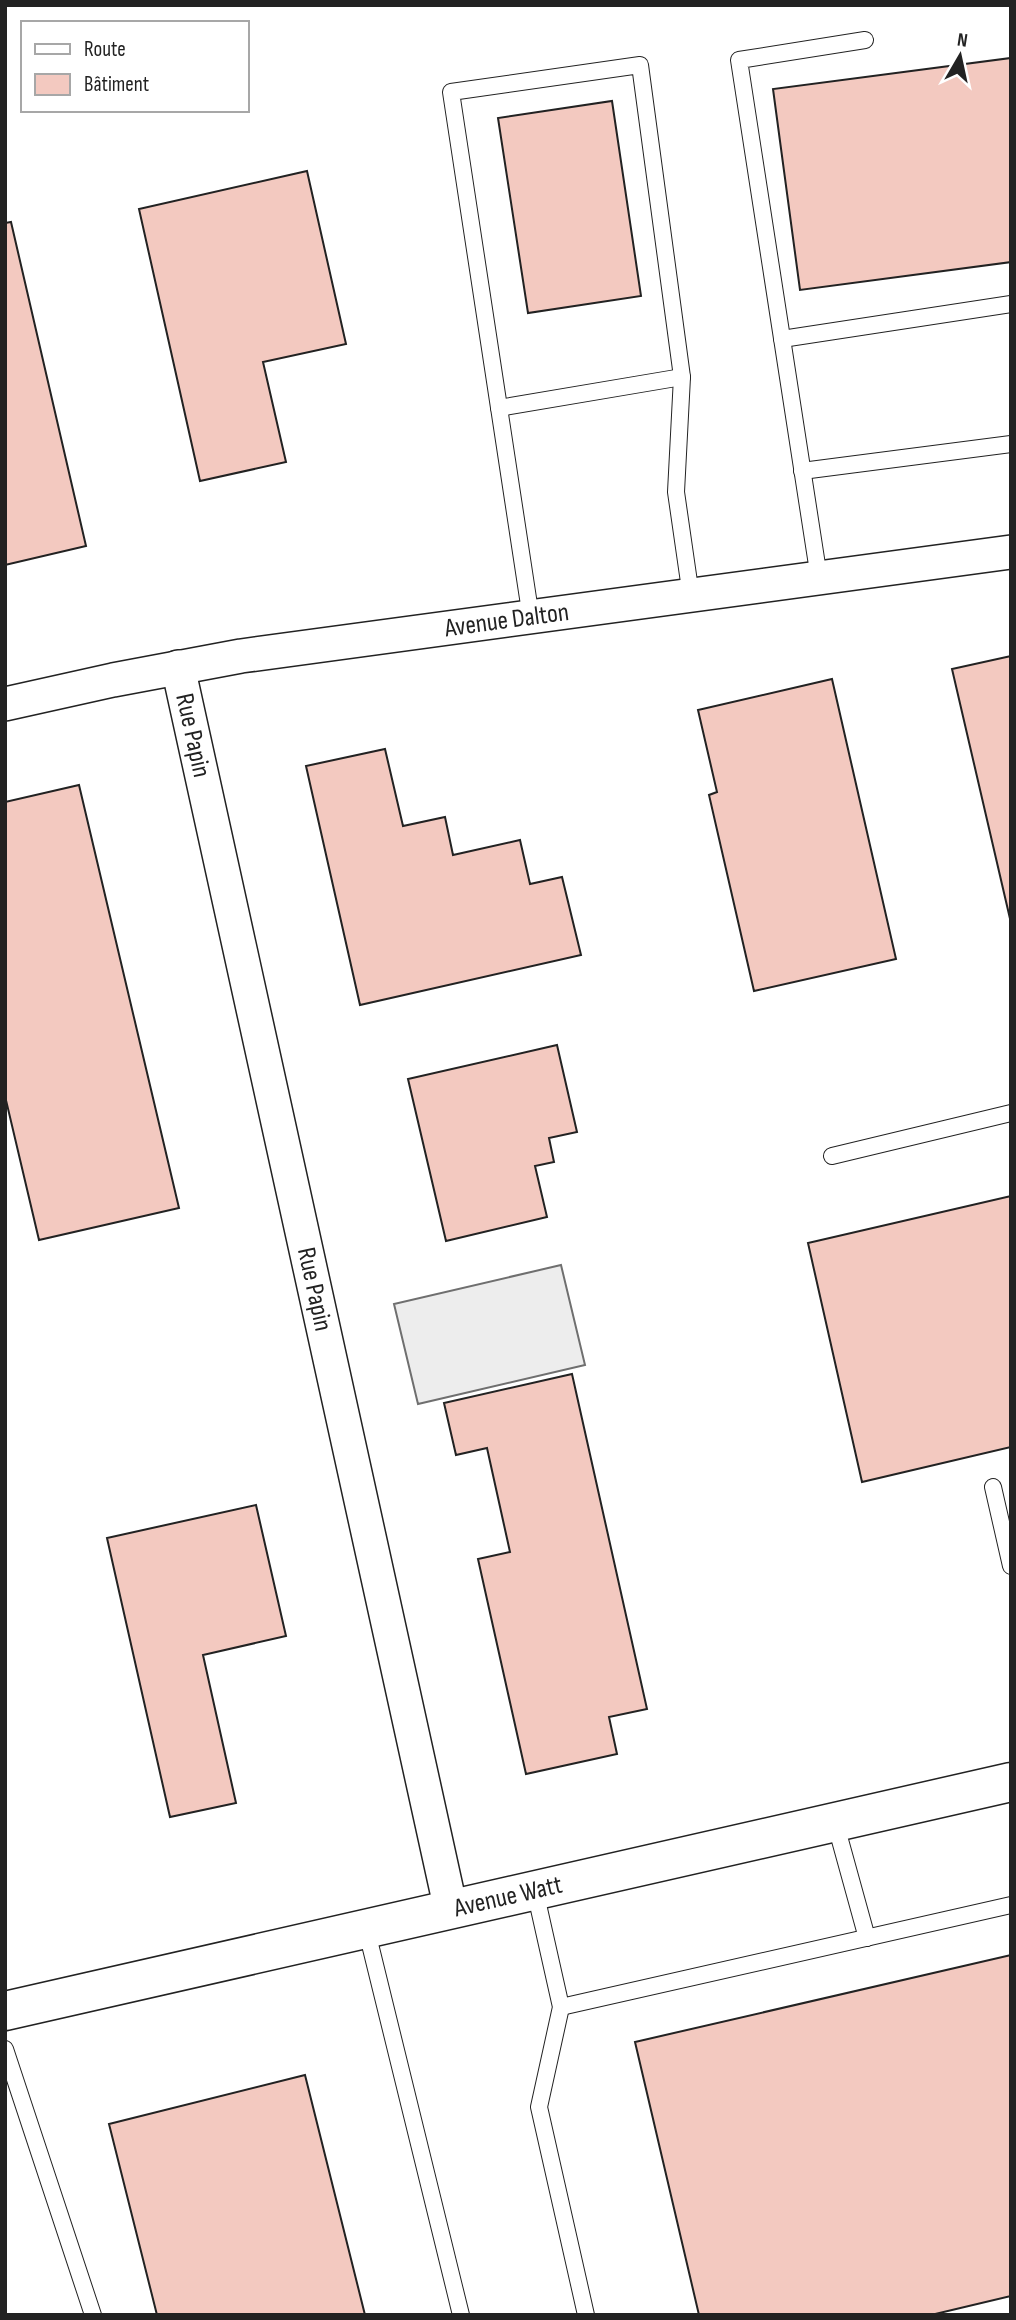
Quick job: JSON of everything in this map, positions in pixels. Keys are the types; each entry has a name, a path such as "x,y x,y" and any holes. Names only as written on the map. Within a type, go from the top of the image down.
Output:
{"street":[{"name":"Avenue Dalton","path":"5,704 178,667 1011,552"},
{"name":"Rue Papin","path":"178,667 451,1910"},
{"name":"Avenue Watt","path":"5,2011 1011,1782"}],"lane":[{"path":"819,578 739,60 865,40"},
{"path":"531,618 452,92 639,65 682,377 676,492 691,596"},
{"path":"782,340 1011,304"},
{"path":"499,408 682,377"},
{"path":"803,471 1011,444"},
{"path":"832,1156 1011,1113"},
{"path":"993,1487 1011,1566"},
{"path":"835,1822 867,1938"},
{"path":"535,1891 561,2007 539,2107 586,2315"},
{"path":"561,2007 1011,1905"},
{"path":"366,1928 461,2315"},
{"path":"5,2049 93,2315"}],"shaded area":[{"path":"561,1265 585,1365 418,1404 394,1304"}],"building":[{"path":"1011,58 1011,262 800,290 773,89"},
{"path":"612,101 641,296 528,313 498,118"},
{"path":"307,171 346,344 263,362 286,462 200,481 139,209"},
{"path":"11,222 86,546 5,565 5,223"},
{"path":"1011,656 1011,923 952,669"},
{"path":"832,679 896,959 754,991 709,795 717,792 698,710"},
{"path":"385,749 403,826 445,817 453,855 520,840 530,884 562,877 581,955 360,1005 306,766"},
{"path":"79,785 179,1208 39,1240 5,1096 5,802"},
{"path":"557,1045 577,1132 549,1138 554,1162 535,1166 547,1217 446,1241 408,1079"},
{"path":"1011,1196 1011,1447 862,1482 808,1243"},
{"path":"572,1374 647,1709 609,1717 617,1754 526,1774 478,1559 510,1552 487,1448 456,1455 444,1403"},
{"path":"256,1505 286,1636 203,1655 236,1803 170,1817 107,1538"},
{"path":"1011,1955 1011,2296 931,2315 699,2315 635,2042"},
{"path":"305,2075 365,2315 157,2315 109,2124"}]}
